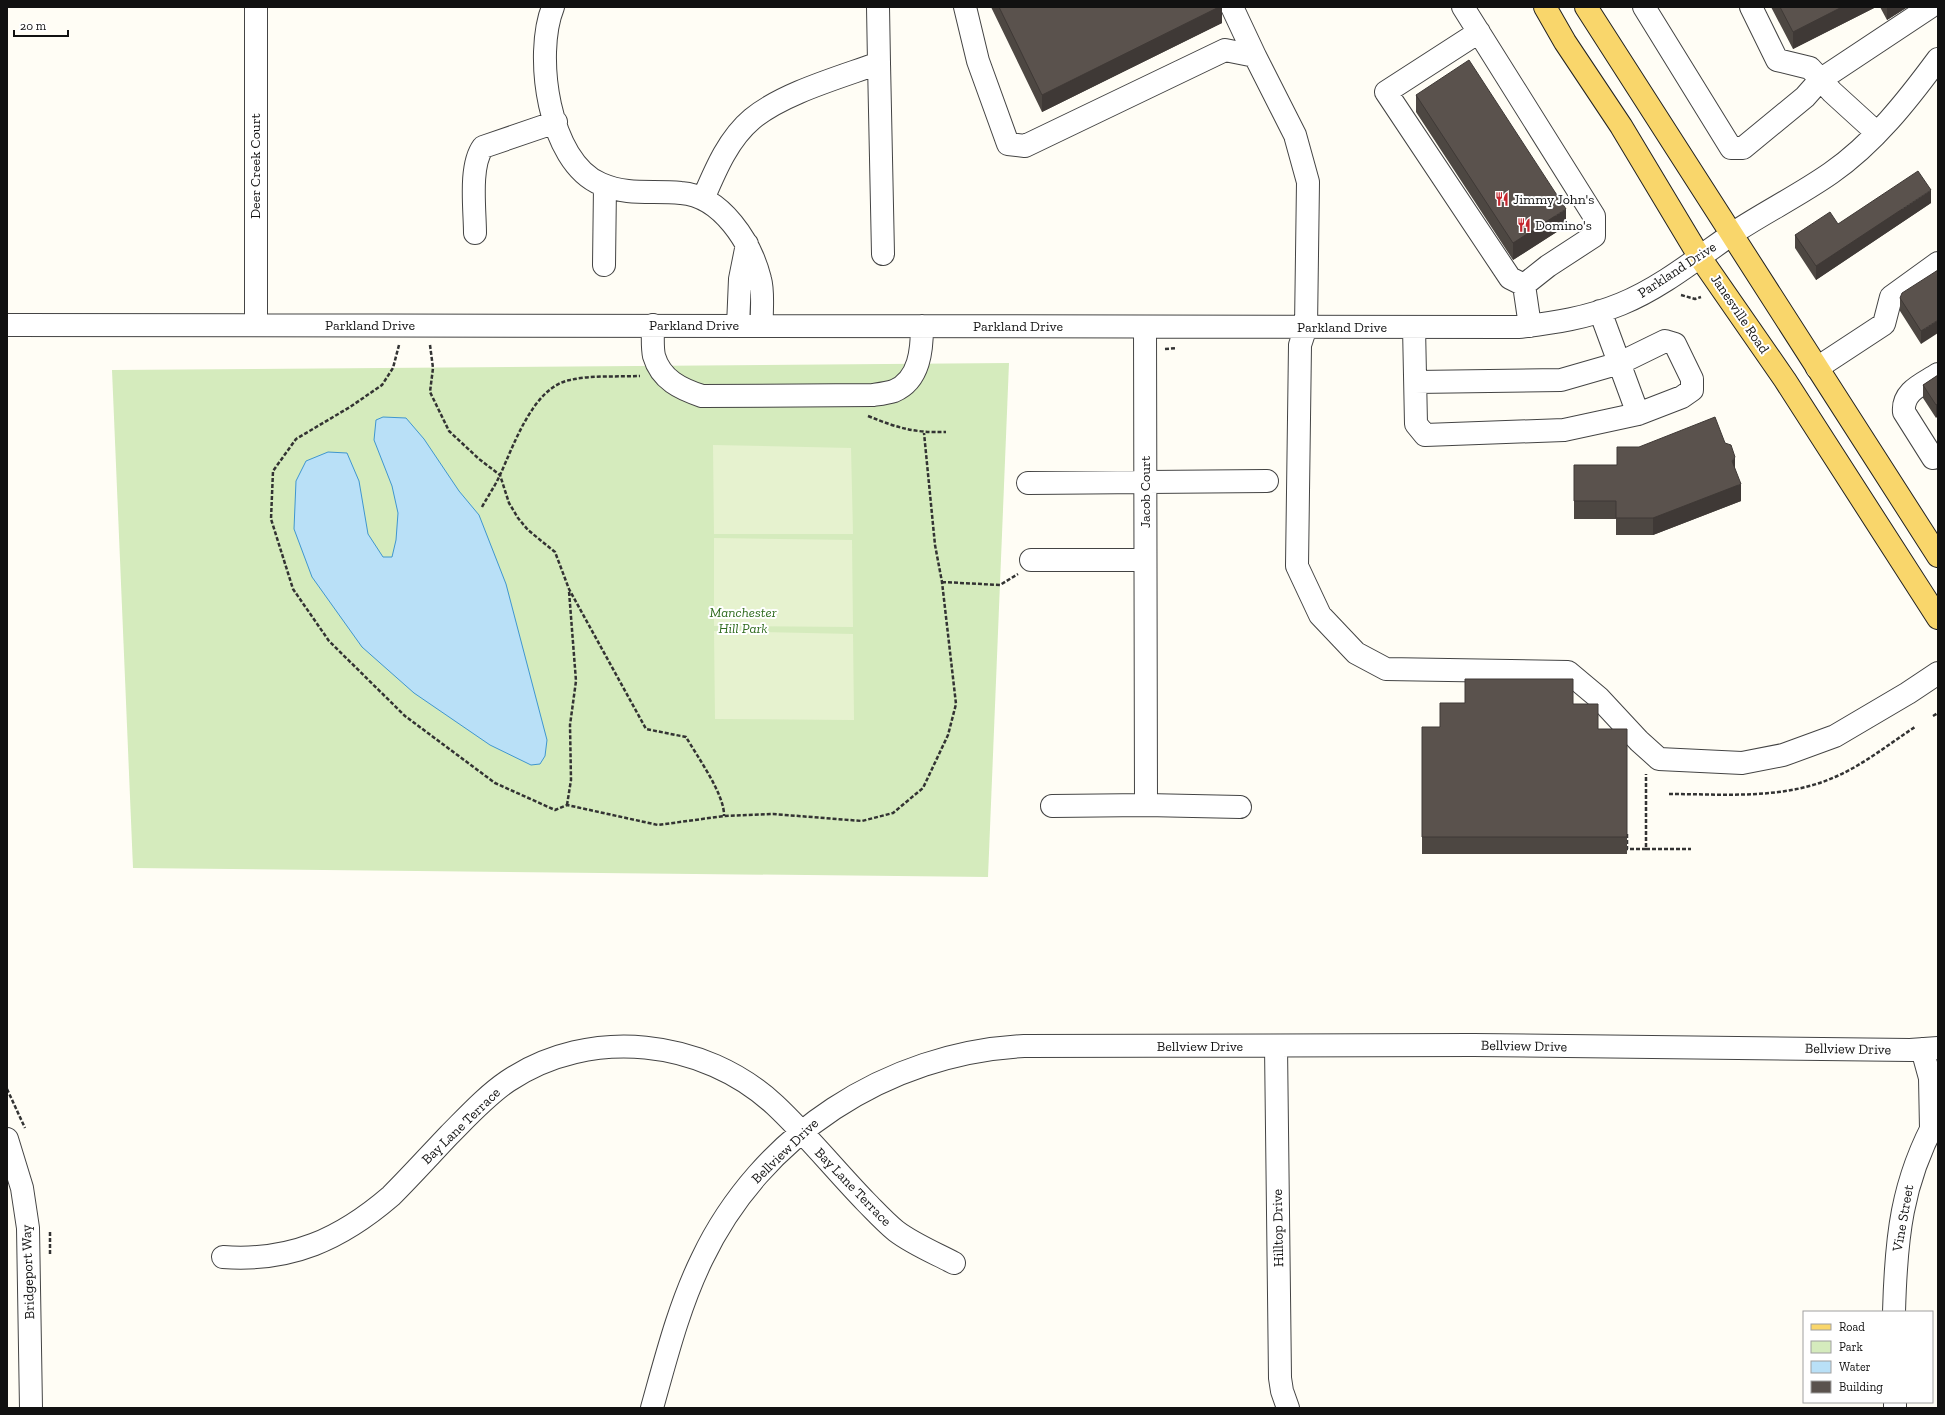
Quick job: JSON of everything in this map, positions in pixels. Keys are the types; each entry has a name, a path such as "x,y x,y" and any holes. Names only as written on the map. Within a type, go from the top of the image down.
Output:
{"main road":[{"name":"Janesville Road","path":"1545,7 1565,42 1621,126 1699,256 1785,380 1938,618"},
{"path":"1586,7 1731,235 1938,554"}],"street":[{"name":"Deer Creek Court","path":"256,7 256,324"},
{"path":"553,7 544,43 546,74 550,103 562,142 574,163 591,178 605,186 621,191 682,193 703,199 714,205 728,218 746,244 761,280 762,325"},
{"path":"878,7 883,254"},
{"path":"965,7 978,61 1008,144 1025,146 1225,50 1255,56"},
{"path":"1232,7 1295,135 1308,182 1306,327 1300,345 1298,566 1320,615 1356,653 1386,669 1568,672 1599,698 1639,741 1659,759 1742,763 1783,756 1835,736 1908,693 1938,673"},
{"path":"1464,7 1594,216 1594,236 1548,266 1524,285"},
{"path":"1644,7 1731,148 1743,148 1805,96 1820,80 1930,7"},
{"path":"1751,7 1778,60 1810,68 1820,80 1877,133"},
{"path":"1479,32 1386,92 1510,278 1524,285"},
{"name":"Parkland Drive","path":"7,325 256,324 1414,327 1530,326 1551,324 1622,304 1668,278 1731,235 1832,173 1877,133 1913,92 1938,59"},
{"path":"703,199 716,168 732,143 751,120 779,100 879,63"},
{"path":"475,233 475,165 482,147 556,122"},
{"path":"604,266 605,186"},
{"path":"738,326 740,279 746,244"},
{"path":"1817,368 1884,324 1891,297 1938,262"},
{"path":"1524,285 1530,326"},
{"path":"1600,311 1638,414"},
{"path":"653,325 654,356 663,374 680,388 702,396 866,395 895,391 910,379 918,363 922,344 922,326"},
{"name":"Jacob Court","path":"1146,327 1146,805"},
{"path":"1414,327 1416,424 1425,435 1564,430 1638,414 1682,397 1692,390 1692,379 1675,344 1665,341 1620,363 1561,380 1416,382"},
{"path":"1936,459 1904,412 1903,405 1906,397 1911,392 1938,374"},
{"path":"1028,483 1145,480 1267,480"},
{"path":"1031,560 1145,560"},
{"path":"1052,806 1146,805 1240,807"},
{"name":"Bellview Drive","path":"652,1408 684,1302 702,1259 721,1225 743,1193 768,1163 801,1132 853,1096 883,1080 921,1065 976,1051 1024,1046 1473,1045 1930,1048"},
{"name":"Bay Lane Terrace","path":"223,1257 246,1259 279,1255 304,1248 342,1232 392,1196 473,1110 508,1081 542,1064 579,1052 619,1046 640,1046 683,1053 711,1063 743,1080 775,1105 850,1185 896,1231 954,1263"},
{"name":"Hilltop Drive","path":"1276,1046 1280,1378 1288,1408"},
{"name":"Vine Street","path":"1894,1311 1896,1256 1901,1216 1915,1162 1934,1123 1930,1078 1930,1048"},
{"name":"Bridgeport Way","path":"7,1139 22,1188 28,1228 30,1408"}],"path":[{"path":"399,344 393,368 382,385 350,407 296,439 273,471 271,519 293,589 329,641 405,716 494,783 556,810 567,805 658,826 724,816 773,814 862,821 892,813 924,788 948,735 956,704 942,582 936,546 924,433"},
{"path":"430,344 433,368 430,392 449,431 479,459 500,475 509,503 528,530 555,552 569,589 646,729 686,737 709,775 724,809 724,816"},
{"path":"482,507 500,475 507,455 526,420 540,400 555,386 570,380 663,374"},
{"path":"866,395 868,416 898,428 924,433 946,432"},
{"path":"942,582 1000,584 1026,569 1031,560"},
{"path":"567,805 571,780 570,725 576,681 569,589"},
{"path":"1933,716 1938,713"},
{"path":"1669,794 1771,794 1816,785 1856,766 1915,727"},
{"path":"1646,771 1646,849"},
{"path":"1627,834 1627,849 1691,849"}],"green space":[{"name":"Manchester Hill Park","path":"1009,363 988,877 133,868 112,370"},
{"path":"713,445 851,448 853,534 714,534"},
{"path":"714,538 852,540 853,627 714,626"},
{"path":"714,631 853,634 854,720 715,719"}],"water":[{"path":"383,417 406,418 424,439 459,491 479,515 506,584 547,740 545,756 540,764 531,765 490,745 414,693 362,647 312,577 294,529 296,481 306,461 328,452 347,453 359,481 368,534 383,557 392,557 396,540 398,513 392,486 374,440 376,420"}],"building":[{"path":"999,7 1219,7 1042,95"},
{"path":"1780,7 1842,7 1793,32"},
{"path":"1469,60 1566,209 1513,243 1416,95"},
{"path":"1918,171 1931,190 1816,266 1795,235 1830,212 1838,224"},
{"path":"1938,270 1938,320 1921,331 1900,298 1902,293"},
{"path":"1938,375 1938,403 1936,405 1923,385"},
{"path":"1715,417 1725,443 1731,445 1735,457 1732,461 1741,484 1653,518 1616,518 1616,501 1574,501 1574,465 1617,465 1617,447 1639,447"},
{"path":"1465,679 1573,679 1573,704 1598,704 1598,729 1627,729 1627,837 1422,837 1422,727 1440,727 1440,703 1465,703"}],"place":[{"name":"Jimmy John's","path":"1502,199"},
{"name":"Domino's","path":"1524,225"}]}
